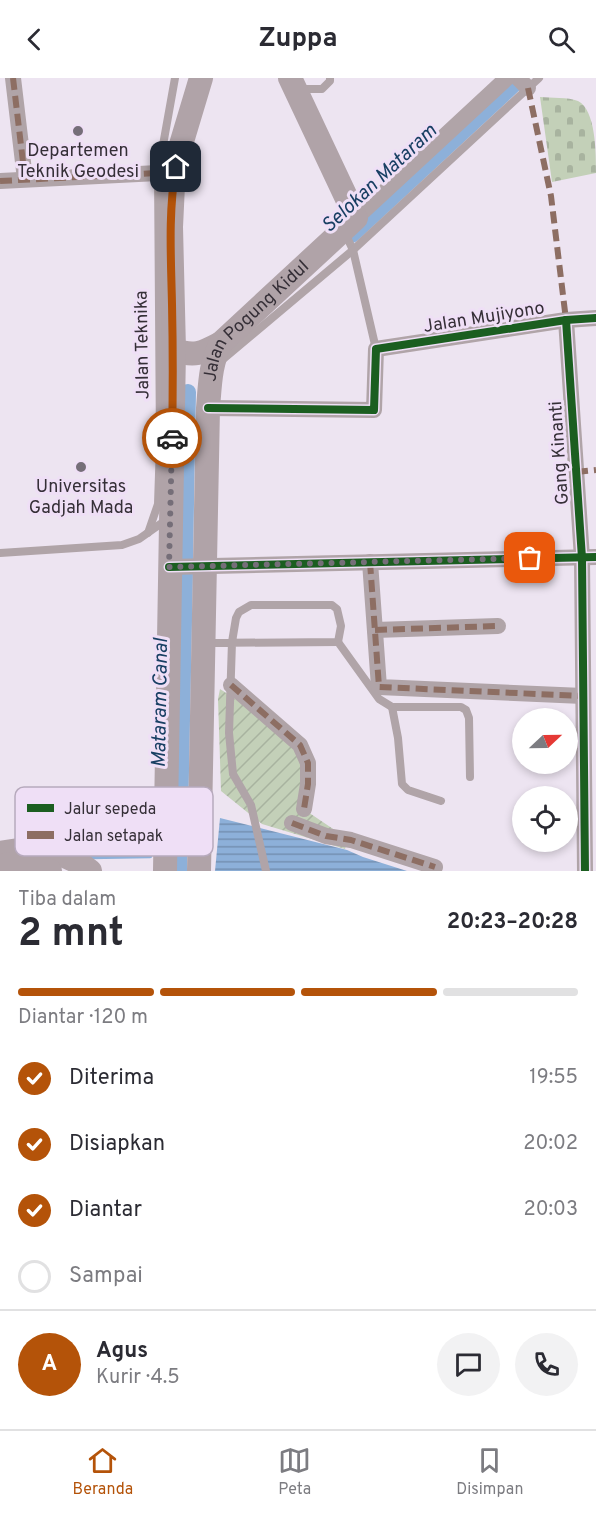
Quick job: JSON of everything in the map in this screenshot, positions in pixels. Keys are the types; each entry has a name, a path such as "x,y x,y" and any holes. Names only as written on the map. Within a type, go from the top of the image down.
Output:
{"main road":[{"path":"167,787 173,567 171,518 174,350 171,227 173,185 180,148 201,78"},
{"path":"292,84 349,235"},
{"name":"Jalan Pogung Kidul","path":"201,787 208,408 211,369 215,354 221,343 349,235"},
{"path":"174,350 187,355 196,354 221,343"},
{"path":"68,856 90,871"},
{"path":"165,856 165,871"},
{"name":"Jalan Pogung Kidul","path":"199,856 199,871"},
{"path":"11,857 50,871"}],"street":[{"path":"13,78 25,179"},
{"path":"349,235 507,78"},
{"path":"0,181 158,173"},
{"name":"Jalan Mujiyono","path":"376,349 566,320 596,318"},
{"name":"Gang Kinanti","path":"566,320 589,557 583,696 590,754 585,871"},
{"path":"208,408 374,410 376,349"},
{"path":"173,567 589,557"},
{"path":"370,562 379,687 583,696"},
{"path":"375,630 498,626"},
{"path":"231,685 300,745 308,763 308,784 304,809"},
{"path":"292,823 326,836 351,840 435,867"}],"lane":[{"name":"Jalan Teknika","path":"148,533 158,504 160,444 158,173 175,78"},
{"path":"292,84 322,89 330,78"},
{"path":"211,369 349,235 528,83"},
{"path":"349,235 376,349"},
{"path":"0,554 132,543 171,518"},
{"path":"266,871 250,805 233,774 229,733 232,642 236,618 239,612 251,605 332,605 337,609 341,626 338,642 379,699 392,707 461,707 466,710 469,718 470,777"},
{"path":"205,643 338,642"},
{"path":"392,707 398,738 402,784 408,790 441,801"}],"green space":[{"path":"540,97 574,100 584,106 592,122 594,133 596,173 552,182"},
{"path":"220,689 268,720 305,762 302,808 348,839 345,849 262,824 221,791 218,699"}],"water":[{"path":"220,818 347,850 407,871 215,871"}],"waterway":[{"name":"Selokan Mataram","path":"352,235 521,78"},
{"name":"Mataram Canal","path":"185,560 188,392"},
{"name":"Mataram Canal","path":"181,787 185,572"},
{"path":"90,857 150,856"},
{"name":"Mataram Canal","path":"179,856 179,871"}],"marked path":[{"path":"13,78 25,179"},
{"path":"528,88 551,196 566,320"},
{"path":"0,181 158,173"},
{"path":"576,472 596,470"},
{"path":"370,562 379,687 583,696"},
{"path":"375,630 498,626"},
{"path":"231,685 300,745 308,763 308,784 304,809"},
{"path":"292,823 326,836 351,840 435,867"}],"cycle path":[{"path":"208,408 374,410 376,349 566,320 596,318"},
{"path":"566,320 582,558 585,871"},
{"path":"169,567 596,557"}],"way so far":[{"path":"172,438 169,567 530,558"}],"place":[{"name":"Departemen Teknik Geodesi","path":"78,131"},
{"name":"Universitas Gadjah Mada","path":"81,467"}],"route":[{"path":"172,438 174,350 171,227 176,167"}]}
